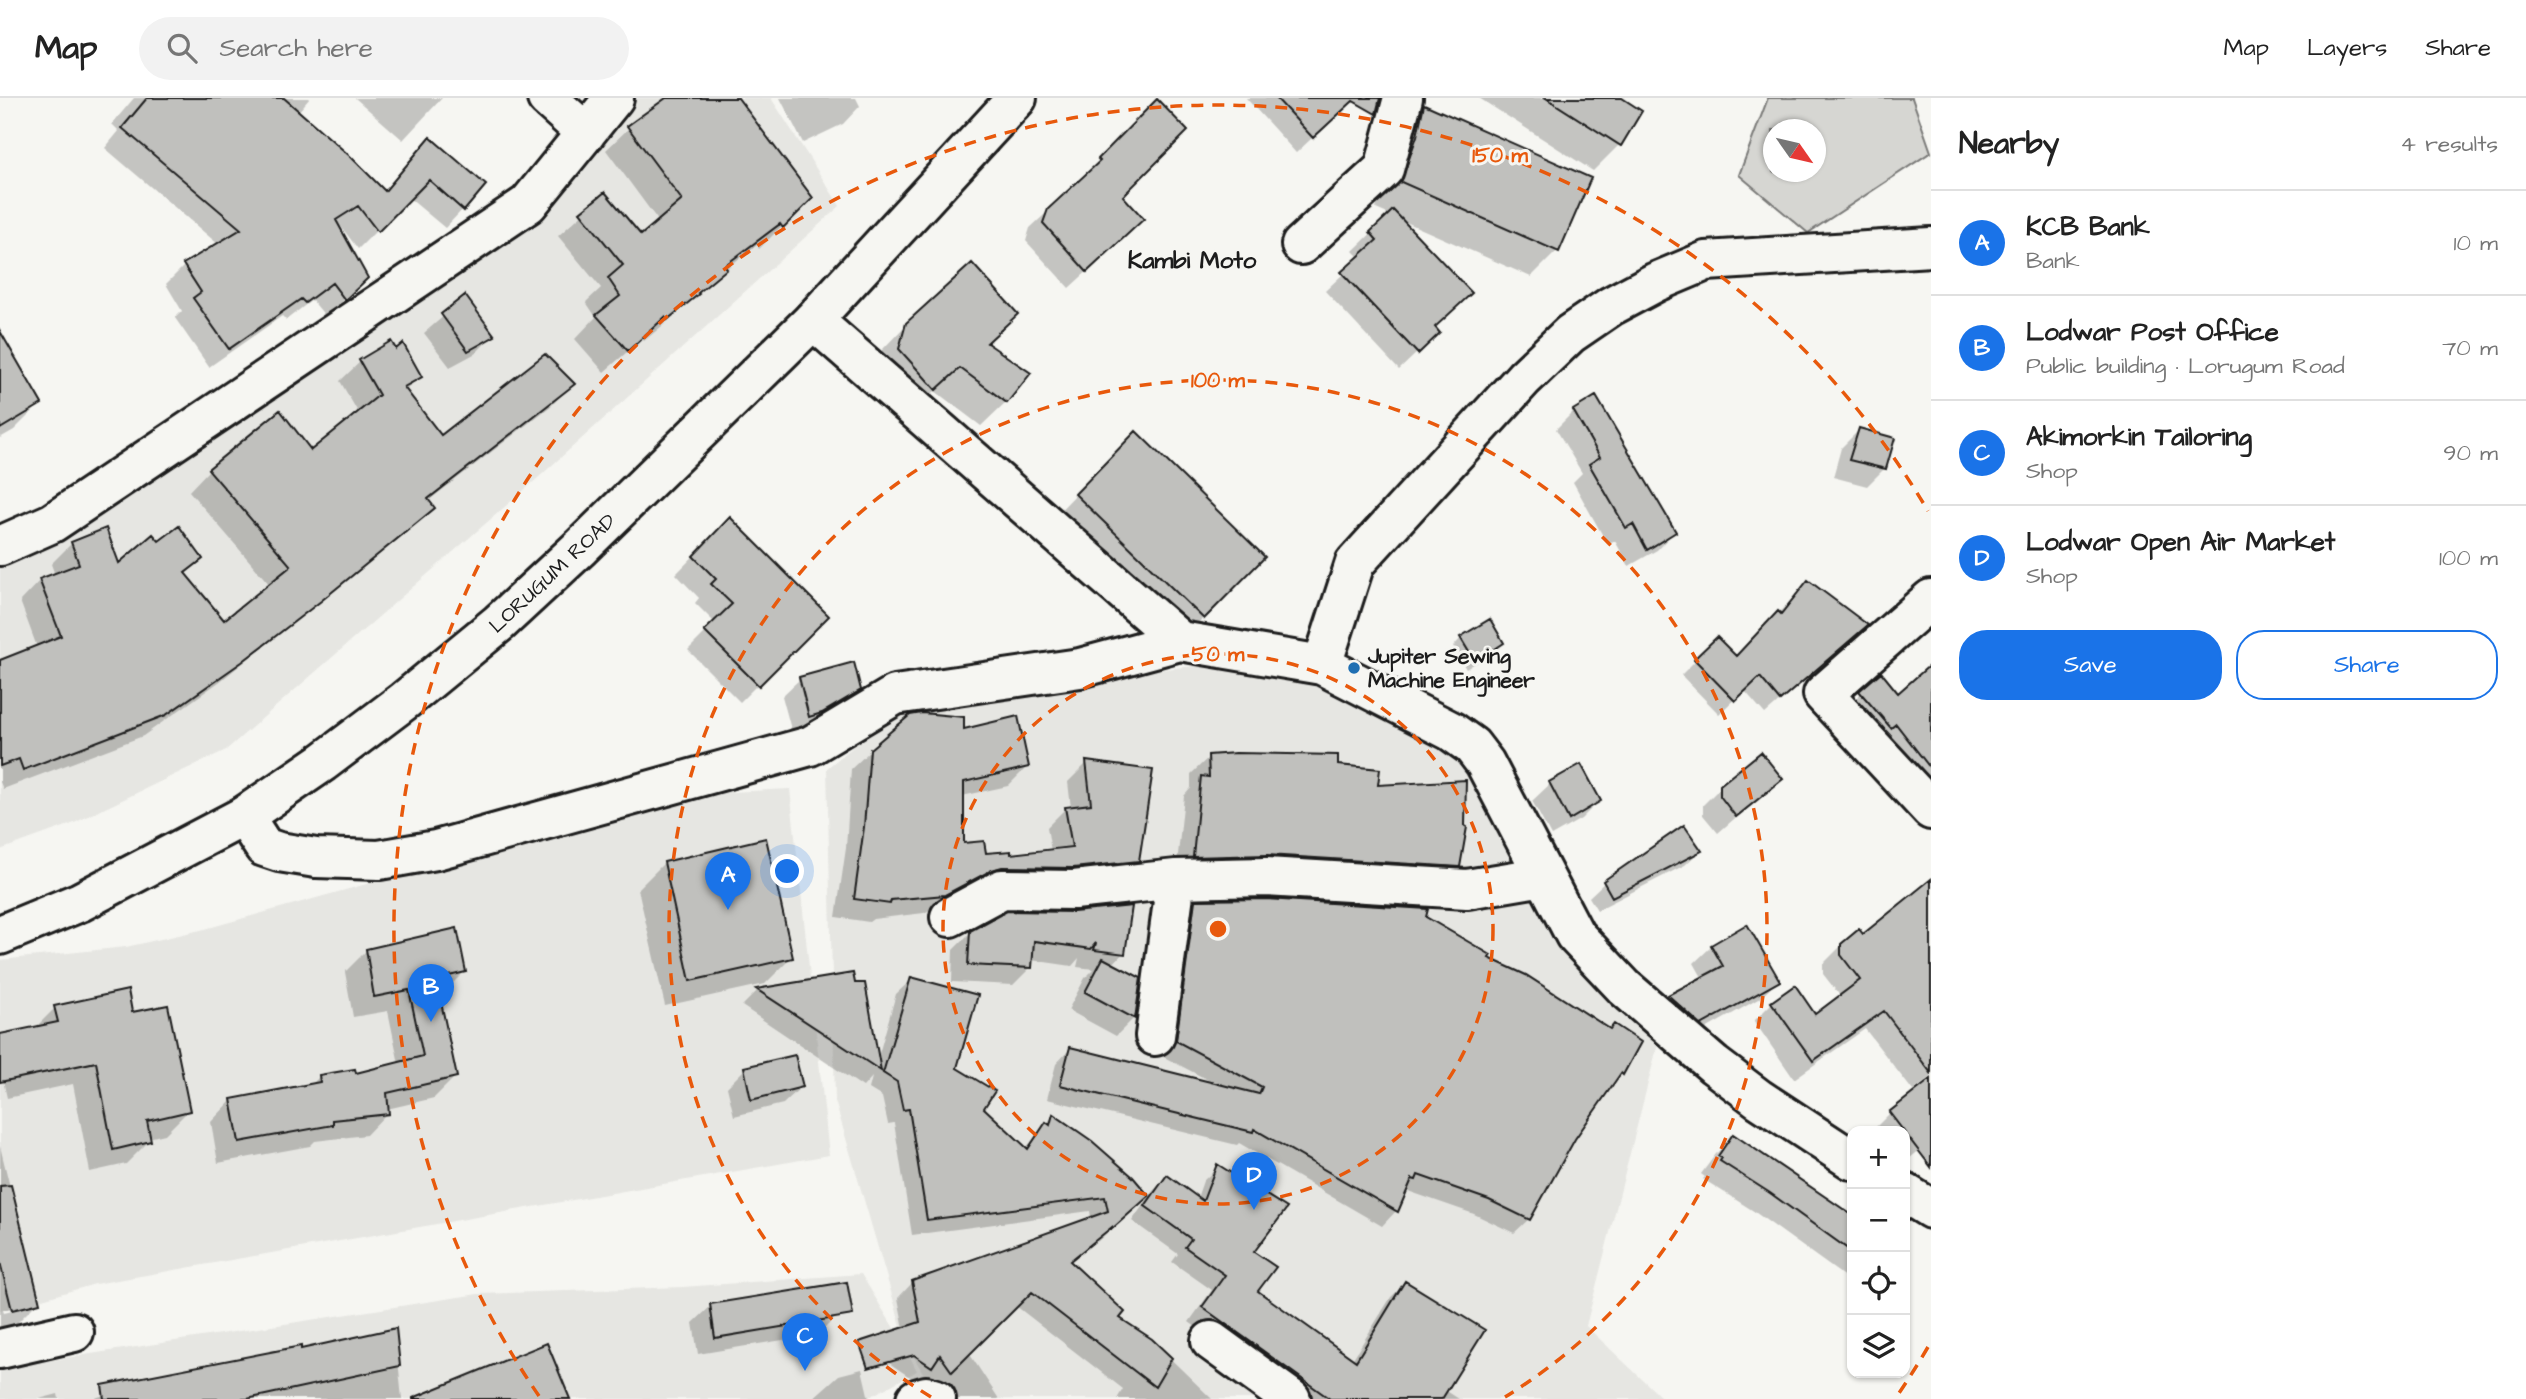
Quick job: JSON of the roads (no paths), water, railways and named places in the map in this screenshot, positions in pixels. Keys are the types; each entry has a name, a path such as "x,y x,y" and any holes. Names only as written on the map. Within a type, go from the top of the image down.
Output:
{"street":[{"path":"547,98 586,133"},
{"path":"0,546 52,523 528,204 614,98"},
{"name":"LORUGUM ROAD","path":"0,935 80,902 244,817 374,724 499,624 813,320 1017,98"},
{"path":"1301,246 1384,169 1403,98"},
{"path":"1322,665 1355,563 1524,378 1570,334 1611,306 1656,282 1706,261 1931,247"},
{"path":"813,320 1180,641"},
{"path":"1931,599 1823,694 1931,810"},
{"path":"244,817 264,847 279,852 316,858 379,860 436,850 810,746 895,695 1080,668 1180,641 1322,665 1451,731 1472,746 1485,763 1575,935 1625,988 1714,1065 1759,1099 1847,1157"},
{"path":"950,916 1002,889 1074,890 1176,879 1266,877 1467,889 1544,876"},
{"path":"1155,1036 1176,879"},
{"path":"1910,1196 1931,1209"},
{"path":"0,1349 74,1332"},
{"path":"1211,1341 1291,1399"},
{"path":"916,1399 926,1396 936,1399"}],"place":[{"name":"Jupiter Sewing Machine Engineer","path":"1354,668"},
{"name":"KCB Bank","path":"728,910"},
{"name":"Lodwar Post Office","path":"431,1022"},
{"name":"Lodwar Open Air Market","path":"1254,1210"},
{"name":"Akimorkin Tailoring","path":"805,1371"}],"district":[{"name":"Kambi Moto","path":"1192,260"}]}
